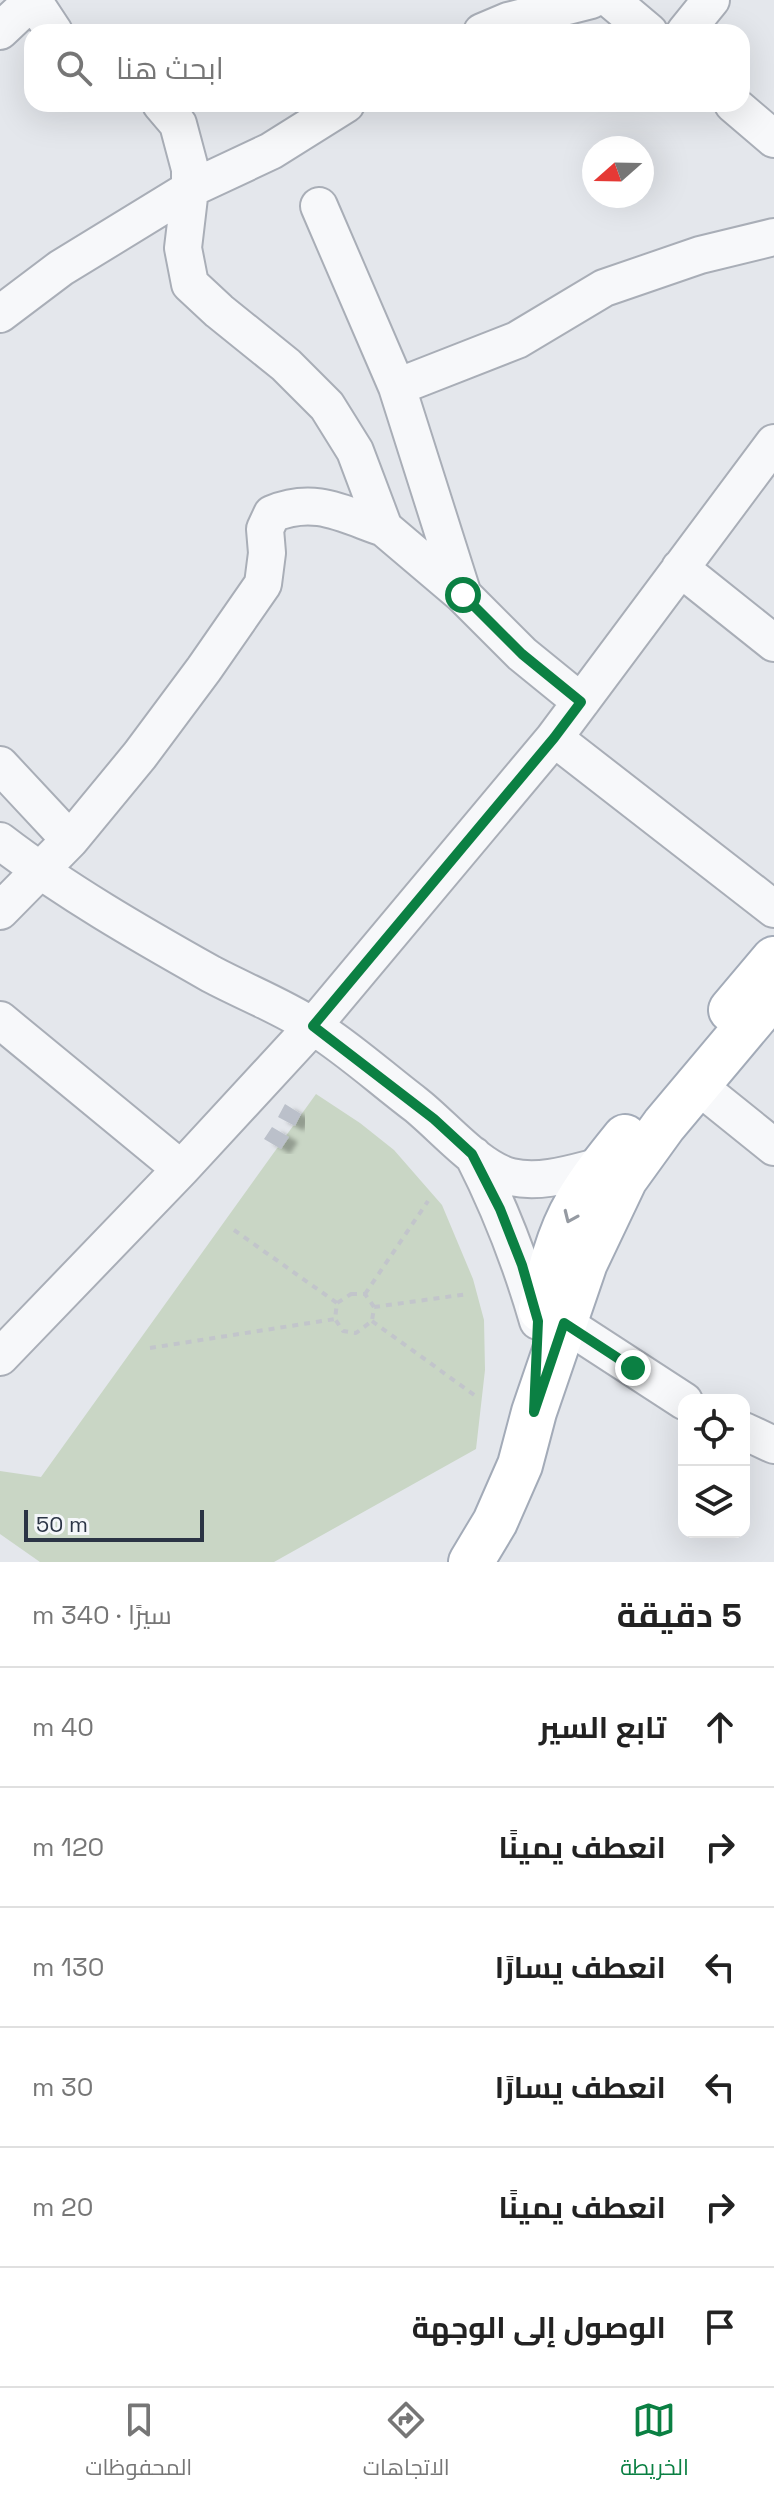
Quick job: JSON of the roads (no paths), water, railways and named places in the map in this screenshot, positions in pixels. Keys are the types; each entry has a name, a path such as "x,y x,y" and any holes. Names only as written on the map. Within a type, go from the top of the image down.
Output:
{"main road":[{"path":"471,1562 495,1522 520,1465 534,1412 551,1322 549,1274 575,1205 601,1166 774,959"},
{"path":"551,1322 585,1263 625,1179 664,1125 774,994"}],"street":[{"path":"0,31 33,0 49,24"},
{"path":"501,24 591,0"},
{"path":"611,0 640,24"},
{"path":"692,24 711,0"},
{"path":"168,112 178,124 190,169 183,248 190,284 286,365 327,406 355,451 384,528"},
{"path":"0,314 61,268 190,189 271,151 333,112"},
{"path":"742,112 774,139"},
{"path":"319,206 397,387 463,595"},
{"path":"397,387 517,340 604,288 700,255 774,237"},
{"path":"1,1353 181,1169 313,1026 554,738 774,443"},
{"path":"0,911 70,840 186,694 263,584 267,553 265,529 272,514 289,507 307,504 384,528 463,595 522,654 581,702"},
{"path":"680,568 774,643"},
{"path":"554,738 774,909"},
{"path":"0,765 70,840"},
{"path":"0,841 119,920 313,1026 434,1119 494,1170 511,1177 551,1178 601,1166"},
{"path":"0,1020 181,1169"},
{"path":"697,1085 774,1147"},
{"path":"472,1154 551,1322 678,1397"},
{"path":"750,1434 774,1445"}]}
